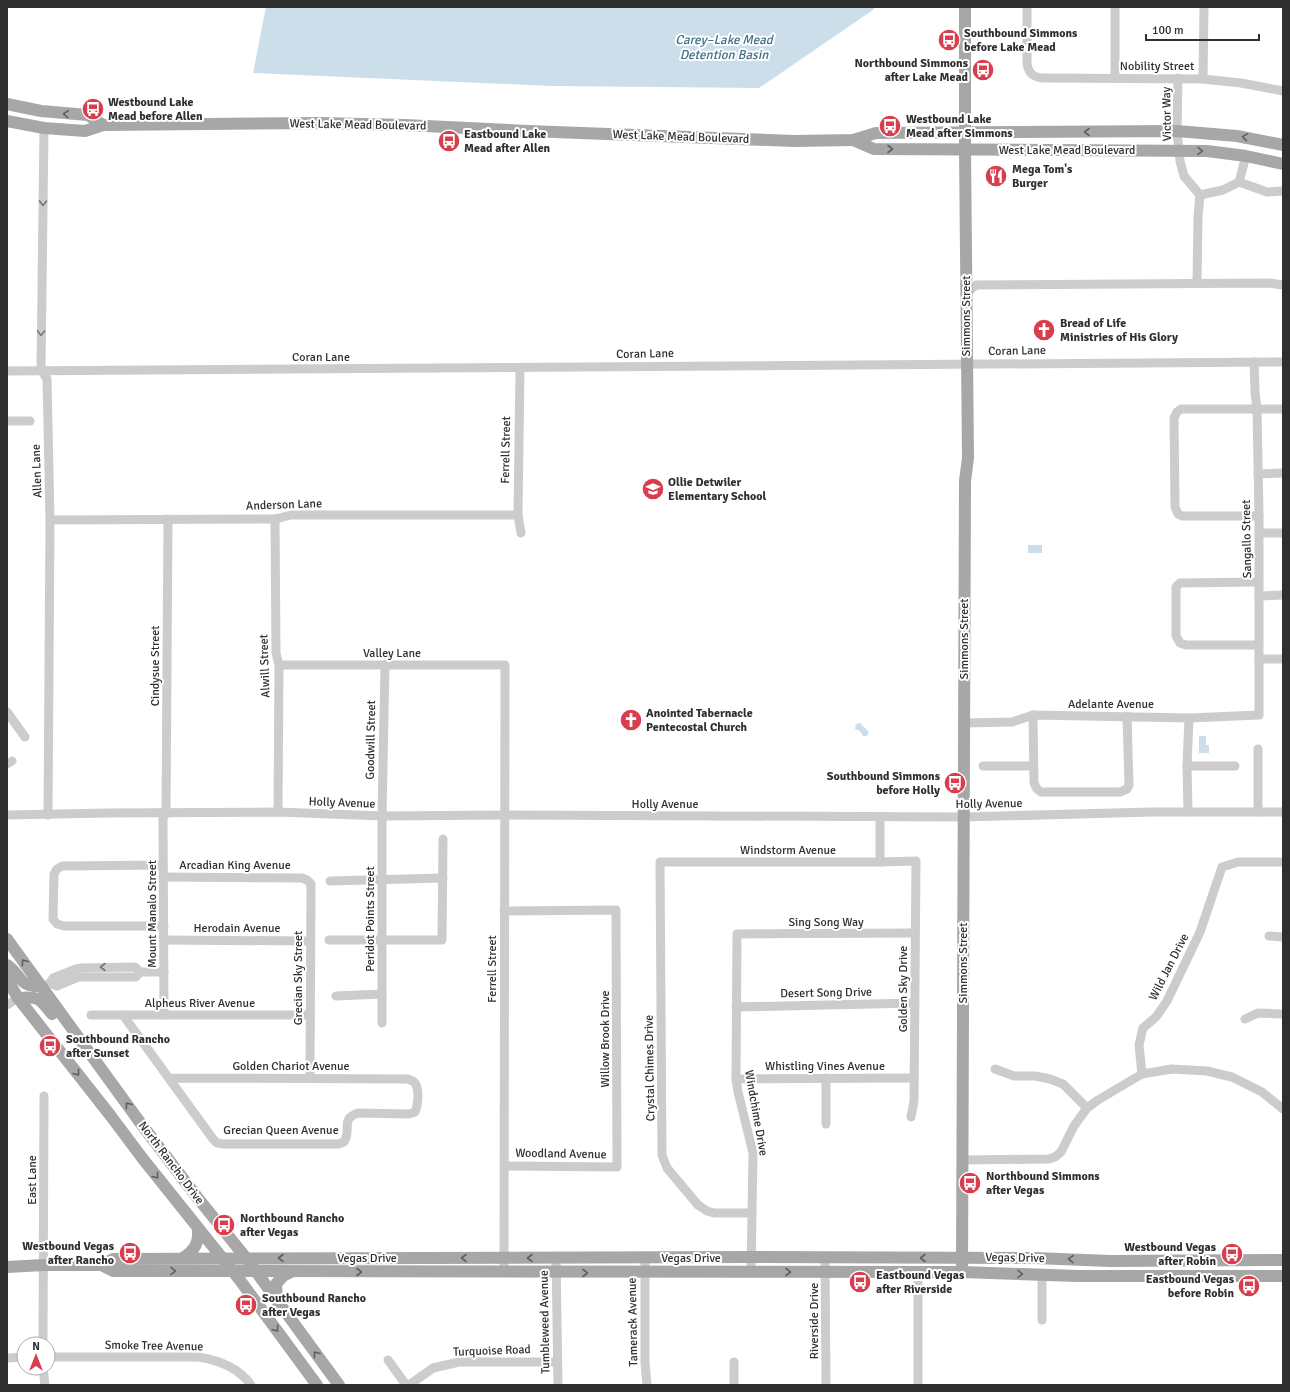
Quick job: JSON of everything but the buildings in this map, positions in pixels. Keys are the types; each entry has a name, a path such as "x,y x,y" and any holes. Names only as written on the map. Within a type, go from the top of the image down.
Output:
{"main road":[{"name":"Simmons Street","path":"962,1272 965,481 968,458 966,364 965,7"},
{"path":"7,104 48,112 88,115 102,125"},
{"name":"West Lake Mead Boulevard","path":"7,121 44,128 85,131 102,125 406,125 794,141 853,140 876,132 1177,131 1237,136 1283,145"},
{"path":"1104,132 1104,150"},
{"name":"West Lake Mead Boulevard","path":"853,140 874,149 1207,151 1246,156 1283,164"},
{"name":"North Rancho Drive","path":"7,939 46,985 67,1022 196,1197 246,1258 339,1385"},
{"path":"7,965 11,967 23,982 32,986 46,985"},
{"name":"North Rancho Drive","path":"7,979 18,998 222,1258 317,1385"},
{"path":"18,998 31,997 40,999 55,1018 67,1022"},
{"path":"183,1258 194,1251 198,1237 198,1229"},
{"name":"Vegas Drive","path":"101,1265 113,1258 962,1258 1283,1260"},
{"path":"1190,1260 1191,1276"},
{"name":"Vegas Drive","path":"7,1266 44,1264 101,1265 113,1271 232,1272 962,1272 1042,1275 1283,1276"},
{"path":"277,1301 276,1284 283,1276 291,1272"}],"street":[{"name":"Nobility Street","path":"1027,7 1027,64 1030,74 1037,77 1203,79 1241,83 1283,91"},
{"path":"1115,7 1115,78"},
{"path":"1203,79 1204,7"},
{"name":"Victor Way","path":"1178,78 1177,131 1180,161 1184,176 1200,195"},
{"name":"Allen Lane","path":"44,128 40,370 47,379 50,520 48,815"},
{"path":"1239,182 1246,156"},
{"path":"1197,283 1198,217 1200,195 1223,190 1239,182 1267,192 1283,190"},
{"path":"966,294 976,285 1197,283 1269,283 1283,285"},
{"name":"Sangallo Street","path":"1254,362 1257,410 1260,582 1259,716"},
{"name":"Coran Lane","path":"7,371 1283,362"},
{"name":"Ferrell Street","path":"520,368 518,515 521,533"},
{"path":"1259,516 1182,516 1178,514 1175,507 1174,418 1177,412 1181,409 1283,409"},
{"path":"7,420 30,421"},
{"path":"1258,474 1283,473"},
{"name":"Anderson Lane","path":"50,520 275,519 290,516 518,515"},
{"name":"Cindysue Street","path":"164,814 168,519"},
{"name":"Alwill Street","path":"275,519 276,653 279,665 278,812"},
{"path":"1259,533 1283,533"},
{"path":"1259,644 1186,645 1180,642 1176,636 1176,587 1180,583 1260,582"},
{"path":"1259,596 1283,595"},
{"path":"1259,659 1283,659"},
{"name":"Valley Lane","path":"279,665 505,665"},
{"name":"Goodwill Street","path":"382,816 385,665"},
{"name":"Ferrell Street","path":"504,1272 505,665"},
{"path":"7,712 25,737"},
{"path":"1033,715 1034,783 1037,789 1041,792 1120,792 1127,788 1129,785 1127,716"},
{"name":"Adelante Avenue","path":"964,723 1012,722 1033,715 1189,718 1259,716"},
{"path":"1188,812 1187,766 1189,718"},
{"path":"1258,749 1258,812"},
{"path":"983,766 1033,766"},
{"path":"1187,766 1235,766"},
{"name":"Holly Avenue","path":"7,815 278,812 382,816 505,815 964,817 1188,812 1283,812"},
{"name":"Mount Manalo Street","path":"164,814 164,1015"},
{"name":"Peridot Points Street","path":"382,816 382,1023"},
{"path":"880,817 880,862"},
{"path":"329,940 442,940 443,839"},
{"name":"Windstorm Avenue","path":"660,862 916,861"},
{"name":"Golden Sky Drive","path":"911,1117 914,1101 916,861"},
{"name":"Crystal Chimes Drive","path":"660,862 662,1155 664,1163 701,1208 714,1213 752,1214"},
{"name":"Wild Jan Drive","path":"1142,1074 1139,1045 1143,1028 1156,1018 1167,1001 1200,932 1222,867 1238,862 1283,862"},
{"path":"163,865 62,866 57,869 54,874 53,919 58,924 64,926 164,926"},
{"name":"Arcadian King Avenue","path":"163,877 302,878 307,880"},
{"path":"330,881 443,878"},
{"name":"Grecian Sky Street","path":"307,880 311,884 310,1078"},
{"name":"Willow Brook Drive","path":"504,911 616,910 617,1167"},
{"name":"Sing Song Way","path":"737,934 915,933"},
{"name":"Windchime Drive","path":"737,934 736,1079 753,1153 751,1272"},
{"path":"1269,936 1283,937"},
{"name":"Herodain Avenue","path":"164,940 310,940"},
{"path":"46,985 57,986 78,978 136,977 140,972 164,972"},
{"path":"336,996 382,994"},
{"path":"7,1005 18,998"},
{"name":"Desert Song Drive","path":"736,1007 915,1003"},
{"path":"1245,1020 1258,1013 1283,1014"},
{"name":"Alpheus River Avenue","path":"91,1015 310,1015"},
{"path":"123,1015 169,1078"},
{"path":"995,1069 1014,1076 1050,1079 1063,1084 1087,1108"},
{"path":"962,1160 1049,1159 1055,1157 1061,1152 1074,1126 1087,1108 1142,1074 1172,1069 1207,1071 1232,1077 1262,1092 1282,1108"},
{"name":"Golden Chariot Avenue","path":"169,1078 408,1079 414,1082 417,1086 417,1107 415,1112 409,1114 358,1113 351,1115 347,1121 347,1136 344,1142"},
{"name":"Grecian Queen Avenue","path":"169,1078 217,1143 338,1144 344,1142"},
{"path":"826,1078 826,1124"},
{"name":"Whistling Vines Avenue","path":"736,1079 914,1078"},
{"name":"East Lane","path":"43,1336 44,1096"},
{"name":"Woodland Avenue","path":"505,1166 617,1167"},
{"name":"Tumbleweed Avenue","path":"556,1258 558,1385"},
{"name":"Tamerack Avenue","path":"645,1258 645,1363 647,1385"},
{"name":"Riverside Drive","path":"825,1258 826,1385"},
{"path":"918,1272 918,1385"},
{"path":"1042,1275 1042,1320"},
{"name":"Smoke Tree Avenue","path":"56,1356 203,1358 217,1360 237,1372 251,1385"},
{"path":"388,1360 408,1385"},
{"name":"Turquoise Road","path":"408,1385 433,1368 459,1362 558,1362"},
{"path":"734,1362 734,1385"}],"water":[{"name":"Carey–Lake Mead Detention Basin","path":"266,7 875,7 873,10 759,88 553,86 253,73"},
{"path":"1028,545 1042,545 1042,553 1028,553"},
{"path":"860,723 869,732 867,736 863,736 860,731 855,729 856,724"},
{"path":"1199,736 1206,736 1206,745 1209,745 1209,753 1199,753"}],"place":[{"name":"Southbound Simmons before Lake Mead","path":"949,40"},
{"name":"Northbound Simmons after Lake Mead","path":"983,70"},
{"name":"Westbound Lake Mead before Allen","path":"93,109"},
{"name":"Westbound Lake Mead after Simmons","path":"890,126"},
{"name":"Eastbound Lake Mead after Allen","path":"449,141"},
{"name":"Mega Tom's Burger","path":"996,176"},
{"name":"Bread of Life Ministries of His Glory","path":"1044,330"},
{"name":"Ollie Detwiler Elementary School","path":"653,489"},
{"name":"Anointed Tabernacle Pentecostal Church","path":"631,720"},
{"name":"Southbound Simmons before Holly","path":"955,783"},
{"name":"Southbound Rancho after Sunset","path":"50,1046"},
{"name":"Northbound Simmons after Vegas","path":"970,1183"},
{"name":"Northbound Rancho after Vegas","path":"224,1225"},
{"name":"Westbound Vegas after Rancho","path":"130,1253"},
{"name":"Westbound Vegas after Robin","path":"1232,1254"},
{"name":"Eastbound Vegas after Riverside","path":"860,1282"},
{"name":"Eastbound Vegas before Robin","path":"1249,1286"},
{"name":"Southbound Rancho after Vegas","path":"246,1305"}]}
